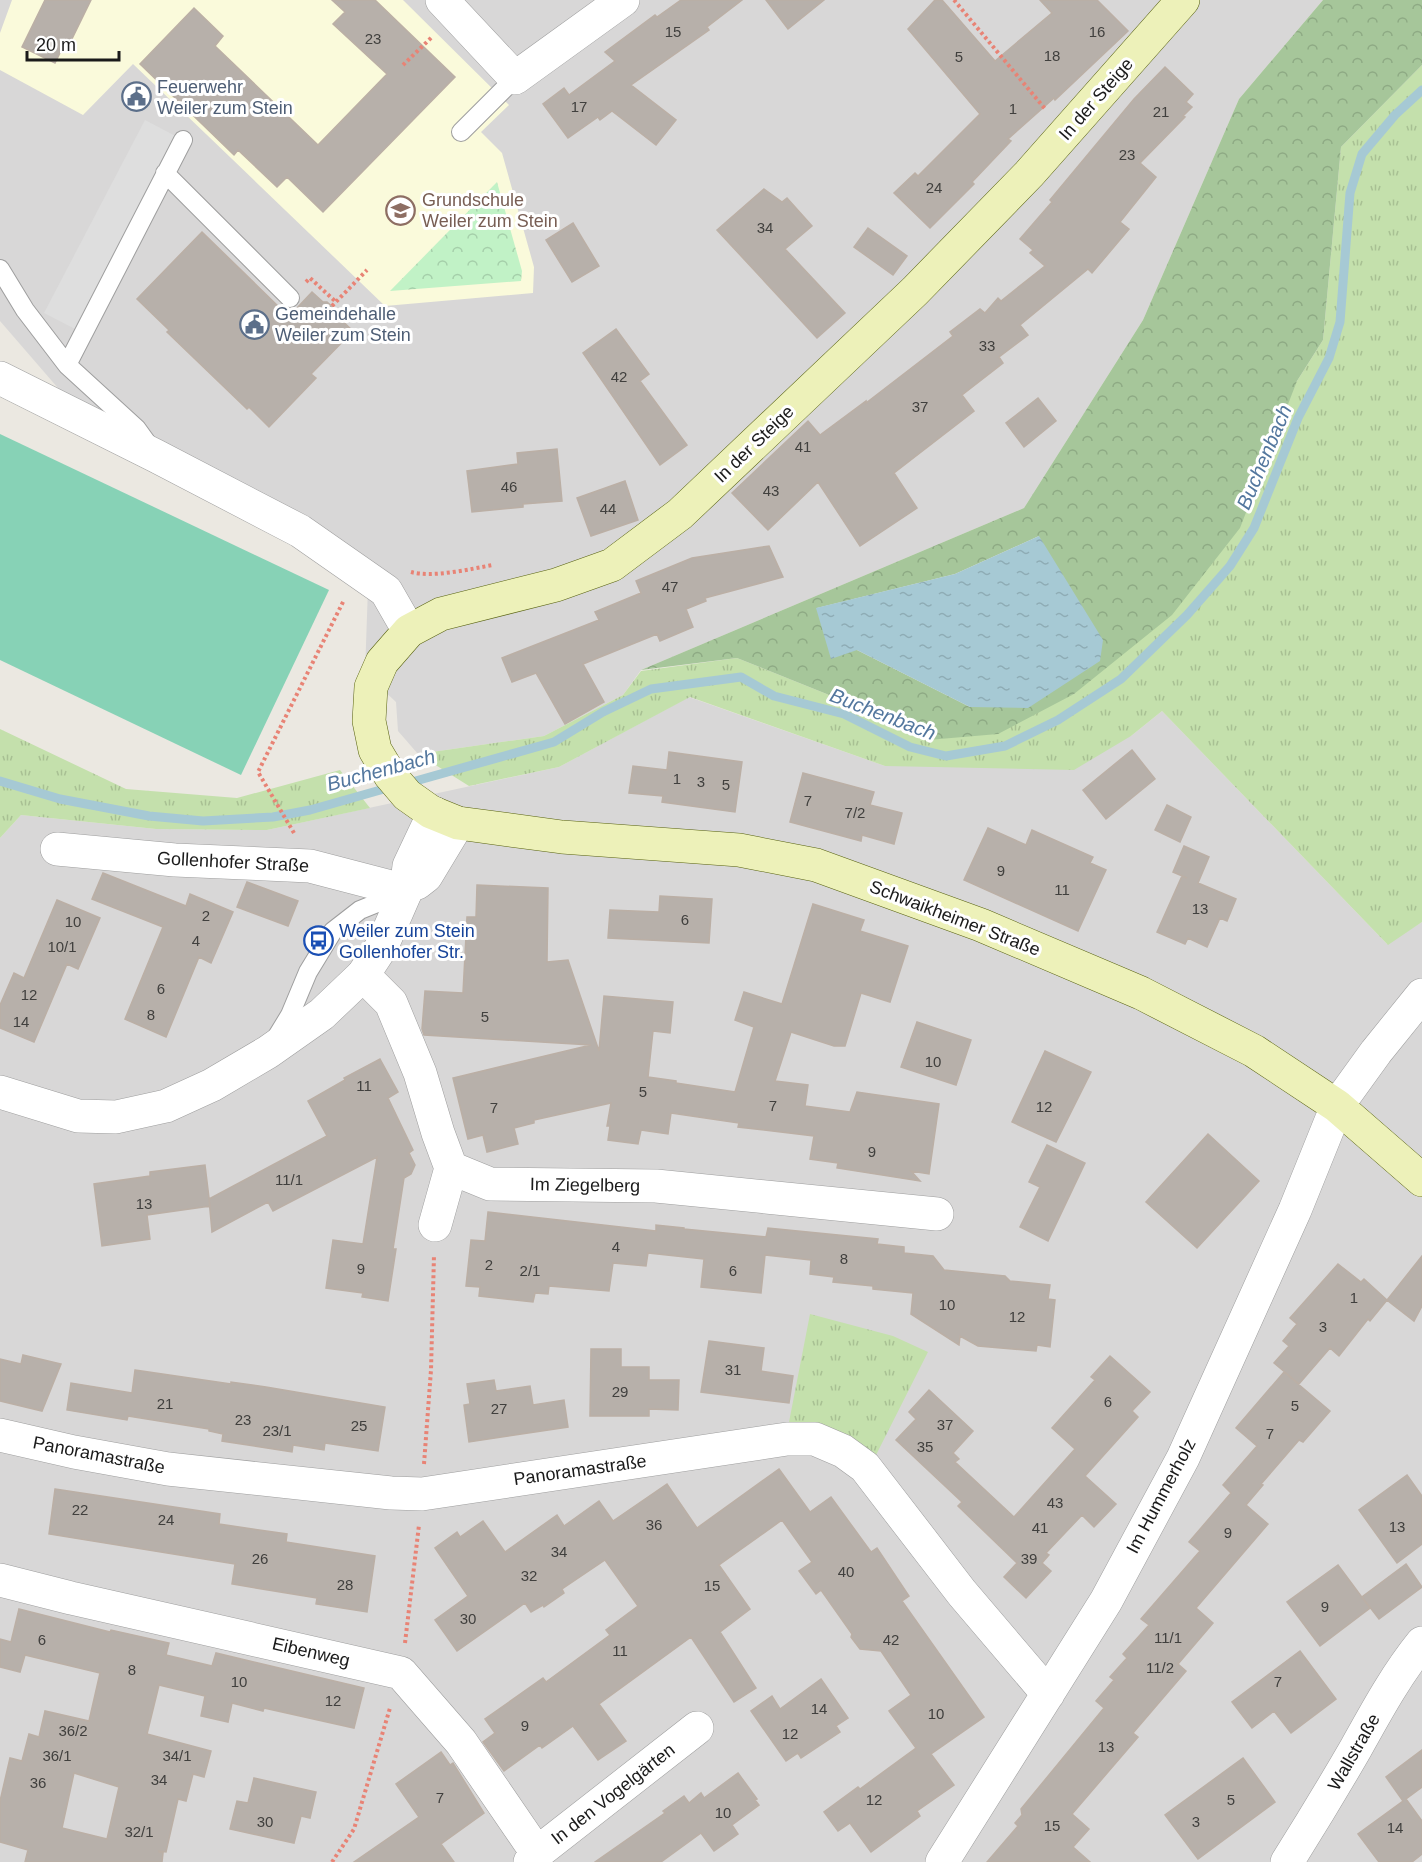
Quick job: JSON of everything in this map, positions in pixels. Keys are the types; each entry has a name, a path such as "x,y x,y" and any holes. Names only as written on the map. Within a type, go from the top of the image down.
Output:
{"main road":[{"name":"In der Steige","path":"441,816 407,795 390,775 375,750 369,721 371,687 382,662 409,631 441,614 556,585 612,565 680,514 915,291 1029,174 1183,0"},
{"name":"Schwaikheimer Straße","path":"441,816 562,837 740,850 816,865 981,925 1141,993 1254,1051 1337,1106 1422,1180"}],"street":[{"path":"448,7 515,78 623,0"},
{"path":"0,378 156,456 310,538 386,591 409,631"},
{"path":"0,1092 78,1116 116,1117 166,1106 212,1085 268,1052 322,1014 363,975 382,946 406,891 409,866 441,816"},
{"name":"Gollenhofer Straße","path":"57,849 175,860 310,866 406,891"},
{"path":"363,975 391,1003 420,1073 450,1168 435,1225"},
{"name":"Im Hummerholz","path":"942,1862 1106,1600 1183,1458 1295,1210 1337,1106 1376,1052 1422,995"},
{"name":"Im Ziegelberg","path":"450,1168 490,1184 656,1186 937,1214"},
{"name":"Panoramastraße","path":"0,1435 74,1452 168,1469 422,1494 787,1439 815,1438 843,1451 865,1467 962,1593 1048,1694"},
{"name":"Eibenweg","path":"0,1580 401,1673"},
{"name":"Wallstraße","path":"1287,1862 1321,1809 1382,1702 1422,1643"},
{"path":"401,1673 461,1742 534,1857"},
{"name":"In den Vogelgärten","path":"534,1857 697,1728"}],"lane":[{"path":"460,132 515,78"},
{"path":"67,365 183,140"},
{"path":"165,173 290,298"},
{"path":"0,269 25,310 67,365 137,429 156,456"},
{"path":"268,1052 290,1015 308,972 333,931 360,910 406,891"}],"path":[{"path":"954,0 1045,109"},
{"path":"403,65 448,7"},
{"path":"332,306 367,270"},
{"path":"410,572 419,574 460,571 503,563"},
{"path":"296,836 258,772 347,594"},
{"path":"332,1862 354,1829 401,1673 422,1494 431,1370 435,1225"}],"shaded area":[{"path":"0,0 1323,0 1239,99 1143,320 1024,508 641,670 623,695 544,736 418,754 398,731 396,702 365,673 369,559 173,456 64,395 0,321"},
{"name":"Grundschule Weiler zum Stein","path":"12,0 403,0 509,105 481,132 502,153 534,267 533,293 385,306 133,64 83,115 0,70 0,33"},
{"path":"145,120 183,140 83,333 44,313"},
{"path":"689,697 885,766 1131,736 1162,711 1387,944 1422,922 1422,1862 0,1862 0,838 21,815 156,829 267,830 559,767"}],"green space":[{"path":"1323,0 1422,0 1422,65 1341,147 1323,340 1297,381 1240,528 1172,615 1074,694 998,734 928,740 864,709 737,658 641,670 1024,508 1143,320 1239,99","holes":["1039,536 970,707 857,650 817,608 955,574"]},
{"path":"1422,65 1422,922 1388,945 1162,711 1131,736 1074,770 885,766 690,697 559,767 469,786 418,754 544,736 623,695 641,671 737,658 864,709 928,740 1074,694 1297,381 1323,340 1341,147"},
{"path":"497,182 522,271 521,281 390,291"},
{"path":"0,434 329,590 241,775 0,660"},
{"path":"0,729 126,789 237,798 340,770 370,808 267,830 156,829 21,815 0,838"},
{"path":"810,1314 893,1336 928,1352 876,1455 826,1427 810,1422 789,1422"}],"water":[{"path":"1039,536 1103,640 1100,661 1028,708 970,707 857,650 831,659 816,608 955,574"}],"building":[{"path":"45,0 91,0 67,49 63,47 55,63 22,47"},
{"path":"332,0 375,0 455,77 323,212 287,177 277,187 238,150 234,155 140,64 194,8 223,36 215,46 318,145 387,74 333,24 345,12"},
{"path":"681,0 742,0 707,27 709,30 631,85 676,120 656,145 612,111 600,120 598,117 568,138 543,104 564,88 569,95 615,61 605,52 655,15 657,17"},
{"path":"766,0 824,0 788,29"},
{"path":"935,0 942,0 995,61 1052,13 1040,0 1097,0 1128,31 1055,100 1054,98 1008,139 1011,141 972,182 974,184 930,228 894,193 915,173 918,176 980,114 908,29"},
{"path":"1165,67 1193,94 1186,102 1192,107 1140,163 1156,177 1120,222 1129,229 1092,273 1088,269 1020,325 1028,335 999,357 1003,363 962,395 974,411 894,473 917,508 860,546 818,482 768,530 732,493 808,421 820,435 953,336 950,332 980,309 985,313 998,298 1001,301 1045,266 1030,253 1033,250 1020,239 1134,99"},
{"path":"764,189 782,202 787,198 812,226 785,249 845,313 817,338 717,230"},
{"path":"573,223 599,266 572,282 546,240"},
{"path":"868,228 907,256 893,275 854,247"},
{"name":"Gemeindehalle Weiler zum Stein","path":"202,232 281,309 284,307 296,309 312,292 336,310 336,315 353,331 311,374 316,378 269,427 249,407 247,409 167,332 169,330 137,299"},
{"path":"616,329 649,374 640,381 687,445 660,465 583,353"},
{"path":"1038,398 1056,421 1024,447 1006,423"},
{"path":"557,449 562,501 472,512 467,471 518,464 517,453"},
{"path":"625,481 638,520 591,536 577,498"},
{"path":"769,546 783,577 705,598 706,601 686,609 693,627 660,641 657,634 583,664 604,702 565,724 536,673 512,682 502,658 599,620 595,612 641,593 636,581 692,558"},
{"path":"1132,750 1155,779 1106,819 1083,790"},
{"path":"669,752 742,762 735,812 662,802 663,796 629,793 633,766 667,770"},
{"path":"803,773 874,792 870,805 902,813 894,844 862,835 861,841 790,822"},
{"path":"1167,805 1191,817 1180,842 1155,830"},
{"path":"988,828 1026,845 1032,830 1093,857 1090,863 1106,870 1078,931 964,880"},
{"path":"1184,846 1209,857 1198,883 1236,899 1227,921 1220,918 1207,947 1188,938 1185,944 1157,932 1182,876 1187,878 1173,872"},
{"path":"103,873 186,906 190,894 233,912 211,963 199,957 166,1037 125,1019 163,927 92,899"},
{"path":"247,882 298,901 288,926 237,907"},
{"path":"477,885 548,888 547,962 568,960 599,1051 604,996 673,1002 670,1033 653,1031 648,1077 735,1092 754,1027 735,1020 744,992 782,1004 813,904 864,920 860,931 908,946 890,1002 861,993 845,1046 834,1046 791,1032 775,1081 808,1085 805,1106 850,1112 857,1092 939,1104 929,1174 911,1171 920,1181 837,1168 838,1163 810,1159 814,1136 738,1127 739,1123 671,1113 668,1134 641,1130 638,1144 608,1140 610,1126 607,1126 611,1103 534,1120 534,1123 514,1128 518,1144 487,1152 483,1135 468,1139 453,1078 591,1045 424,1035 422,1029 425,991 463,993 467,917 476,917"},
{"path":"660,896 712,899 709,943 608,938 610,910 659,912"},
{"path":"57,900 100,918 78,969 67,964 34,1042 0,1028 0,1005 14,973 24,978"},
{"path":"917,1022 971,1040 956,1085 901,1067"},
{"path":"1045,1051 1091,1072 1056,1142 1012,1122"},
{"path":"380,1059 398,1092 388,1098 413,1150 409,1153 415,1165 411,1174 404,1178 388,1301 362,1297 363,1293 326,1288 333,1240 363,1244 377,1157 273,1211 268,1202 212,1232 209,1199 327,1136 308,1101"},
{"path":"1208,1134 1259,1181 1197,1248 1146,1202"},
{"path":"1047,1145 1085,1163 1048,1241 1020,1227 1040,1187 1029,1182"},
{"path":"205,1165 210,1206 147,1215 150,1239 102,1246 94,1184 150,1176 150,1172"},
{"path":"488,1212 656,1231 656,1225 766,1237 768,1228 878,1239 877,1244 904,1247 904,1253 933,1256 944,1270 1005,1276 1010,1281 1050,1285 1048,1299 1055,1300 1050,1347 1037,1345 1036,1351 978,1346 960,1336 959,1345 911,1314 913,1293 833,1282 834,1277 810,1274 811,1260 765,1255 761,1293 701,1287 704,1259 648,1253 646,1266 613,1263 609,1291 549,1286 548,1294 535,1293 533,1302 479,1296 480,1287 466,1286 471,1240 485,1241"},
{"path":"1422,1256 1422,1306 1414,1321 1387,1300"},
{"path":"1338,1264 1361,1282 1364,1279 1387,1300 1370,1321 1368,1319 1339,1356 1330,1348 1299,1384 1274,1363 1289,1346 1283,1341 1297,1324 1290,1318"},
{"path":"709,1341 764,1348 761,1371 793,1376 789,1403 701,1392"},
{"path":"591,1349 621,1349 621,1367 649,1367 649,1380 679,1380 678,1410 649,1409 649,1416 590,1416"},
{"path":"23,1355 61,1364 42,1411 0,1401 0,1359 21,1364"},
{"path":"1110,1356 1150,1392 1132,1411 1138,1417 1085,1476 1116,1504 1094,1527 1082,1515 1046,1553 1049,1555 1042,1563 1051,1571 1026,1598 1004,1577 1017,1563 958,1506 962,1502 896,1440 916,1419 909,1412 929,1390 973,1431 953,1453 959,1459 955,1462 1014,1517 1075,1449 1052,1428 1095,1380 1091,1377"},
{"path":"135,1370 266,1387 385,1407 378,1451 325,1443 324,1450 293,1445 292,1452 222,1441 223,1434 209,1431 209,1429 128,1416 127,1420 67,1410 71,1383 132,1393"},
{"path":"1284,1372 1330,1411 1303,1442 1299,1440 1246,1505 1268,1524 1196,1608 1213,1623 1178,1664 1186,1671 1133,1733 1138,1737 1072,1814 1089,1829 1073,1847 1090,1862 987,1862 1018,1826 1015,1823 1022,1815 1021,1809 1104,1708 1096,1701 1114,1680 1110,1677 1127,1658 1123,1654 1149,1625 1141,1619 1200,1551 1189,1542 1231,1493 1223,1485 1257,1446 1236,1428"},
{"path":"494,1380 496,1391 530,1386 533,1405 564,1400 568,1427 469,1442 464,1405 470,1404 467,1384"},
{"path":"779,1469 810,1512 831,1497 871,1552 877,1548 909,1596 902,1601 984,1717 931,1754 954,1785 917,1811 920,1816 871,1852 850,1823 838,1831 824,1812 916,1748 889,1711 911,1695 881,1651 860,1649 821,1590 816,1594 799,1571 812,1562 782,1520 719,1565 750,1609 720,1632 756,1688 734,1702 691,1637 599,1704 626,1741 598,1760 573,1726 542,1748 540,1745 504,1771 483,1742 495,1733 485,1719 543,1678 546,1682 610,1635 606,1630 638,1606 605,1560 562,1589 564,1593 544,1607 543,1605 531,1612 525,1603 457,1651 435,1620 468,1596 435,1548 457,1532 460,1537 483,1521 505,1552 557,1515 564,1526 599,1501 613,1521 667,1484 697,1528"},
{"path":"1407,1475 1422,1496 1422,1544 1397,1563 1359,1510"},
{"path":"55,1489 220,1514 219,1524 287,1534 286,1542 375,1556 367,1612 316,1604 317,1598 232,1584 235,1564 49,1534"},
{"path":"1406,1564 1422,1587 1379,1619 1362,1597"},
{"path":"1338,1565 1370,1608 1320,1646 1287,1602"},
{"path":"19,1609 110,1632 111,1630 169,1643 166,1655 212,1666 216,1653 364,1688 354,1728 232,1703 228,1722 201,1716 205,1696 159,1685 147,1734 211,1751 204,1777 193,1774 186,1801 178,1799 166,1852 159,1851 163,1853 162,1862 25,1862 28,1850 0,1842 0,1801 10,1758 22,1761 29,1734 39,1737 45,1711 89,1721 100,1673 25,1655 20,1672 0,1667 0,1639 11,1642","holes":["74,1773 119,1787 107,1839 62,1828"]},
{"path":"1300,1651 1336,1699 1291,1733 1274,1711 1252,1728 1232,1702"},
{"path":"821,1679 848,1718 836,1726 840,1732 801,1758 798,1753 786,1761 751,1711 772,1696 780,1709"},
{"path":"1422,1750 1422,1787 1406,1799 1422,1821 1422,1854 1412,1862 1379,1862 1358,1834 1403,1801 1386,1777"},
{"path":"441,1752 450,1765 453,1763 484,1813 441,1844 454,1862 354,1862 419,1817 396,1784"},
{"path":"1243,1758 1275,1802 1198,1859 1165,1815"},
{"path":"738,1773 759,1805 732,1825 738,1834 714,1851 701,1833 661,1862 595,1862 665,1813 663,1811 684,1796 689,1803 701,1793 704,1798"},
{"path":"254,1778 316,1792 310,1818 301,1816 294,1843 230,1829 237,1801 248,1803"}],"waterway":[{"name":"Buchenbach","path":"405,784 554,742 603,712 651,689 741,677 774,696 844,714 910,747 946,756 1005,746 1058,720 1121,679 1187,615 1230,566 1254,528 1298,418 1329,358 1340,322 1350,193 1362,154 1395,115 1422,90"},
{"name":"Buchenbach","path":"0,781 60,799 149,816 203,821 273,817 310,810 391,787"}],"place":[{"name":"Feuerwehr Weiler zum Stein","path":"136,97"},
{"name":"Grundschule Weiler zum Stein","path":"401,210"},
{"name":"Gemeindehalle Weiler zum Stein","path":"254,324"},
{"name":"Weiler zum Stein Gollenhofer Str.","path":"318,941"}]}
